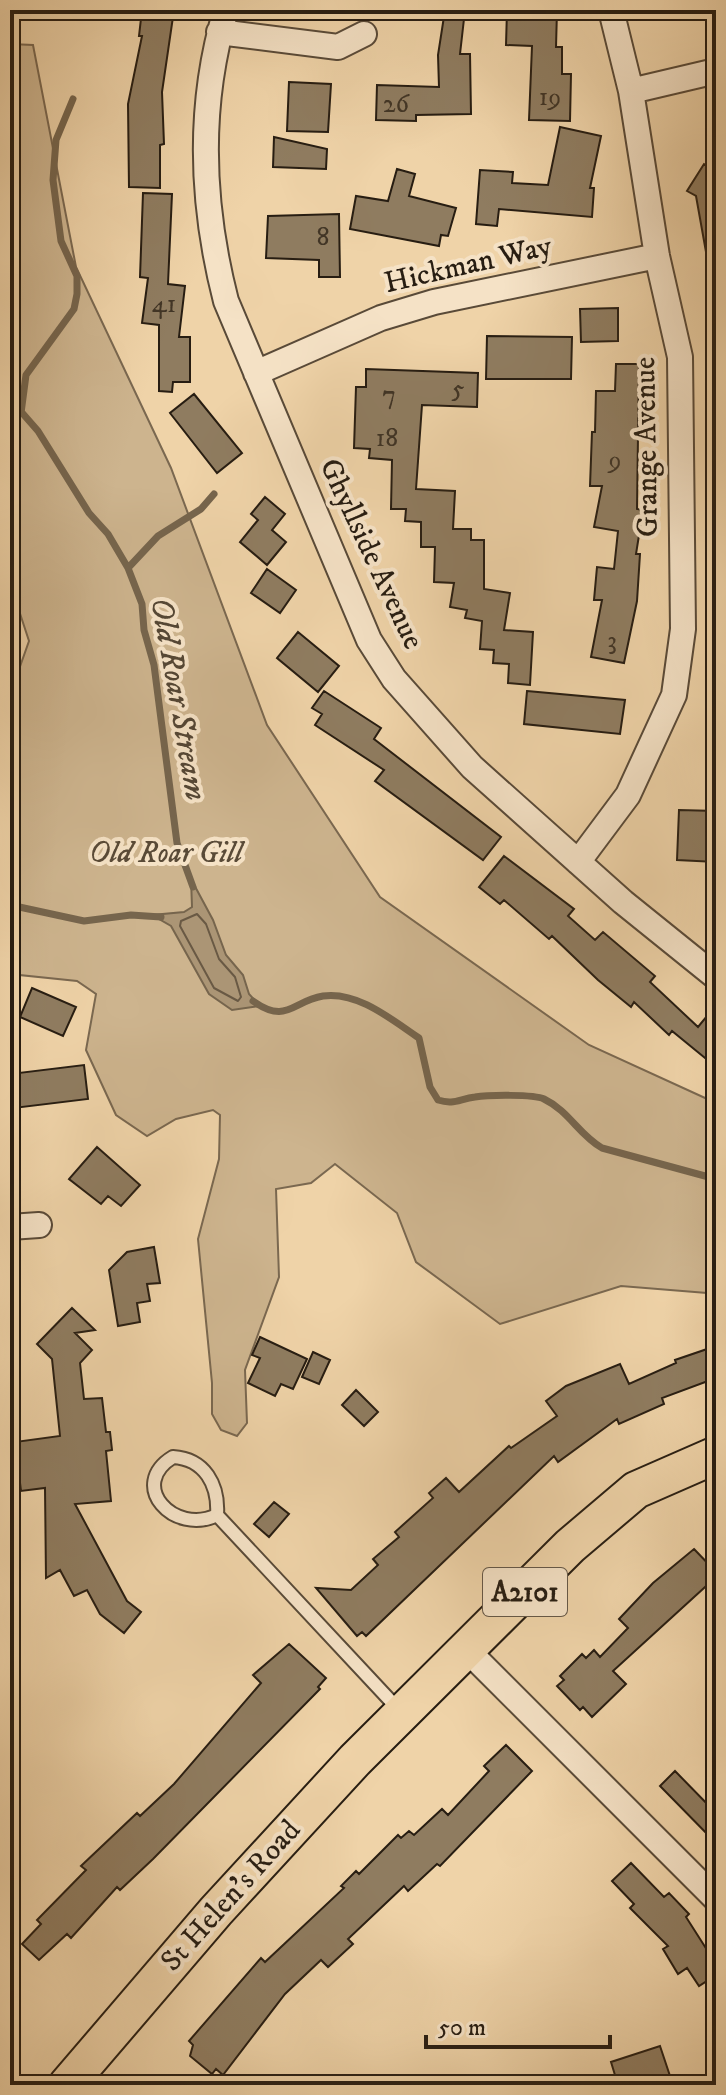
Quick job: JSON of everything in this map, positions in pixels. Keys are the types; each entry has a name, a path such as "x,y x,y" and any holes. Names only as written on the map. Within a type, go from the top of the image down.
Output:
{"main road":[{"name":"St Helen's Road","path":"67,2085 216,1911 403,1713 570,1546 636,1490 716,1455"}],"street":[{"name":"Grange Avenue","path":"578,862 628,795 674,695 683,629 681,371 657,256 631,91 611,10"},
{"name":"Ghyllside Avenue","path":"364,34 338,47 222,21 207,99 205,191 211,243 226,301 369,640 394,679 472,767 578,862 716,977"},
{"path":"631,91 716,71"},
{"name":"Hickman Way","path":"256,373 381,318 434,302 657,256"},
{"path":"11,1220 39,1225"},
{"path":"467,1650 716,1899"}],"lane":[{"path":"217,1515 206,1520 187,1520 167,1511 155,1493 156,1476 165,1463 173,1457 186,1458 203,1468 213,1482 217,1515 403,1713"}],"green space":[{"name":"Old Roar Gill","path":"10,44 33,45 76,267 171,468 267,725 380,897 589,1045 716,1103 716,1297 707,1293 621,1286 500,1324 416,1262 397,1213 335,1164 311,1183 276,1189 279,1277 245,1370 247,1423 237,1436 221,1430 212,1414 212,1383 198,1239 219,1159 220,1115 213,1110 176,1119 147,1136 116,1115 86,1050 96,994 77,981 10,974 10,695 29,641 10,583"}],"water":[{"path":"191,879 213,920 226,955 243,975 249,994 260,1006 232,1010 209,994 171,926 152,915 184,912 192,907"}],"building":[{"path":"142,10 174,10 162,92 164,144 160,145 160,188 129,187 128,104 142,36 139,36"},
{"path":"445,10 465,10 460,54 470,54 471,114 416,115 416,121 376,120 377,85 439,87 438,55"},
{"path":"507,10 557,10 556,47 562,47 562,74 571,74 570,121 529,120 532,46 506,45"},
{"path":"289,82 331,84 328,132 287,131"},
{"path":"560,127 601,136 590,188 594,188 592,217 499,209 497,226 476,224 480,170 513,172 512,183 548,185"},
{"path":"274,137 327,149 326,169 273,167"},
{"path":"704,164 716,171 716,251 706,252 696,196 687,191"},
{"path":"397,169 415,174 409,196 456,208 448,236 441,235 439,246 350,229 356,196 388,201"},
{"path":"143,193 172,194 168,284 185,286 179,337 190,337 190,382 173,382 172,392 159,391 159,325 142,323 148,278 140,277"},
{"path":"339,214 340,277 319,277 319,260 266,258 268,216"},
{"path":"618,308 618,341 581,342 580,309"},
{"path":"487,336 572,337 571,379 486,379"},
{"path":"616,364 639,364 637,509 643,510 636,554 640,554 637,601 624,663 591,657 602,600 594,600 597,567 614,569 618,531 594,527 602,486 590,486 592,432 595,432 596,391 615,391"},
{"path":"366,369 478,373 477,407 422,405 416,489 455,491 453,529 471,529 471,540 484,540 484,589 510,593 504,630 533,632 530,685 508,683 509,664 493,663 494,650 480,649 482,621 465,618 467,610 450,607 454,583 434,582 435,547 421,547 421,522 405,521 406,509 391,509 392,460 369,458 370,449 354,448 356,387 366,387"},
{"path":"194,394 242,453 217,473 170,413"},
{"path":"265,497 285,514 272,530 286,542 267,565 240,542 258,520 251,514"},
{"path":"267,569 296,590 280,613 251,593"},
{"path":"298,632 339,666 318,692 277,658"},
{"path":"324,691 381,728 374,739 501,837 483,860 375,781 384,770 315,725 322,714 312,708"},
{"path":"527,691 625,700 620,734 524,724"},
{"path":"679,810 716,811 716,862 677,860"},
{"path":"504,856 574,909 568,916 595,940 603,932 655,976 650,982 698,1027 716,1005 716,1067 672,1031 669,1035 634,1002 631,1007 552,936 549,939 504,900 500,904 479,887"},
{"path":"32,988 76,1007 63,1036 20,1017"},
{"path":"84,1065 88,1099 14,1108 10,1074"},
{"path":"97,1147 140,1185 121,1206 108,1196 101,1204 69,1179"},
{"path":"154,1247 160,1283 147,1284 150,1301 137,1303 140,1322 118,1326 109,1270 127,1252"},
{"path":"72,1308 95,1330 75,1333 92,1350 80,1363 84,1399 102,1398 106,1432 110,1432 112,1450 106,1451 111,1501 75,1504 127,1601 141,1612 124,1633 100,1614 87,1590 74,1596 60,1570 46,1578 45,1488 21,1491 15,1442 60,1436 52,1359 37,1344"},
{"path":"260,1337 307,1359 293,1389 281,1384 275,1396 248,1383 260,1358 252,1355"},
{"path":"716,1346 716,1378 662,1398 664,1404 619,1424 617,1419 558,1462 554,1456 366,1636 362,1632 357,1636 316,1588 351,1590 378,1565 373,1559 399,1537 395,1532 433,1498 429,1493 446,1478 459,1492 509,1446 511,1448 557,1416 546,1401 566,1386 620,1364 629,1384 676,1363 675,1360"},
{"path":"313,1352 330,1360 319,1384 302,1377"},
{"path":"356,1390 378,1412 364,1426 342,1405"},
{"path":"274,1502 289,1514 269,1537 254,1524"},
{"path":"694,1549 716,1572 716,1577 613,1671 626,1684 592,1717 583,1707 580,1710 557,1686 564,1680 560,1676 582,1654 586,1658 594,1650 600,1657 628,1628 619,1619 653,1583"},
{"path":"289,1644 326,1678 318,1687 320,1689 153,1859 120,1890 117,1887 71,1938 67,1934 39,1960 22,1944 41,1924 37,1920 86,1870 81,1866 137,1813 140,1816 174,1784 261,1683 253,1675"},
{"path":"506,1745 532,1771 440,1866 437,1864 408,1891 404,1886 348,1939 353,1944 328,1967 321,1960 285,1994 223,2075 216,2069 212,2074 190,2056 193,2045 189,2041 261,1958 265,1962 344,1888 341,1886 356,1871 359,1874 398,1835 401,1838 409,1831 414,1835 442,1809 448,1815 489,1771 484,1766"},
{"path":"675,1771 716,1813 716,1843 660,1786"},
{"path":"631,1863 664,1897 669,1893 689,1914 686,1917 716,1964 716,1975 699,1986 687,1968 678,1974 663,1949 668,1946 630,1908 634,1904 612,1881"},
{"path":"660,2046 673,2085 618,2085 611,2062"}],"waterway":[{"path":"21,413 26,375 74,309 77,294 77,276 61,241 53,180 56,140 73,99"},
{"name":"Old Roar Stream","path":"10,399 38,431 89,513 108,534 128,568 142,604 144,630 154,665 177,843 193,887"},
{"path":"128,568 158,536 201,509 214,494"},
{"path":"10,905 84,921 131,915 161,917"},
{"name":"Old Roar Stream","path":"253,1001 274,1011 289,1009 323,996 362,1002 419,1038 430,1087 438,1100 453,1102 499,1095 539,1097 553,1104 602,1148 716,1179"}]}
